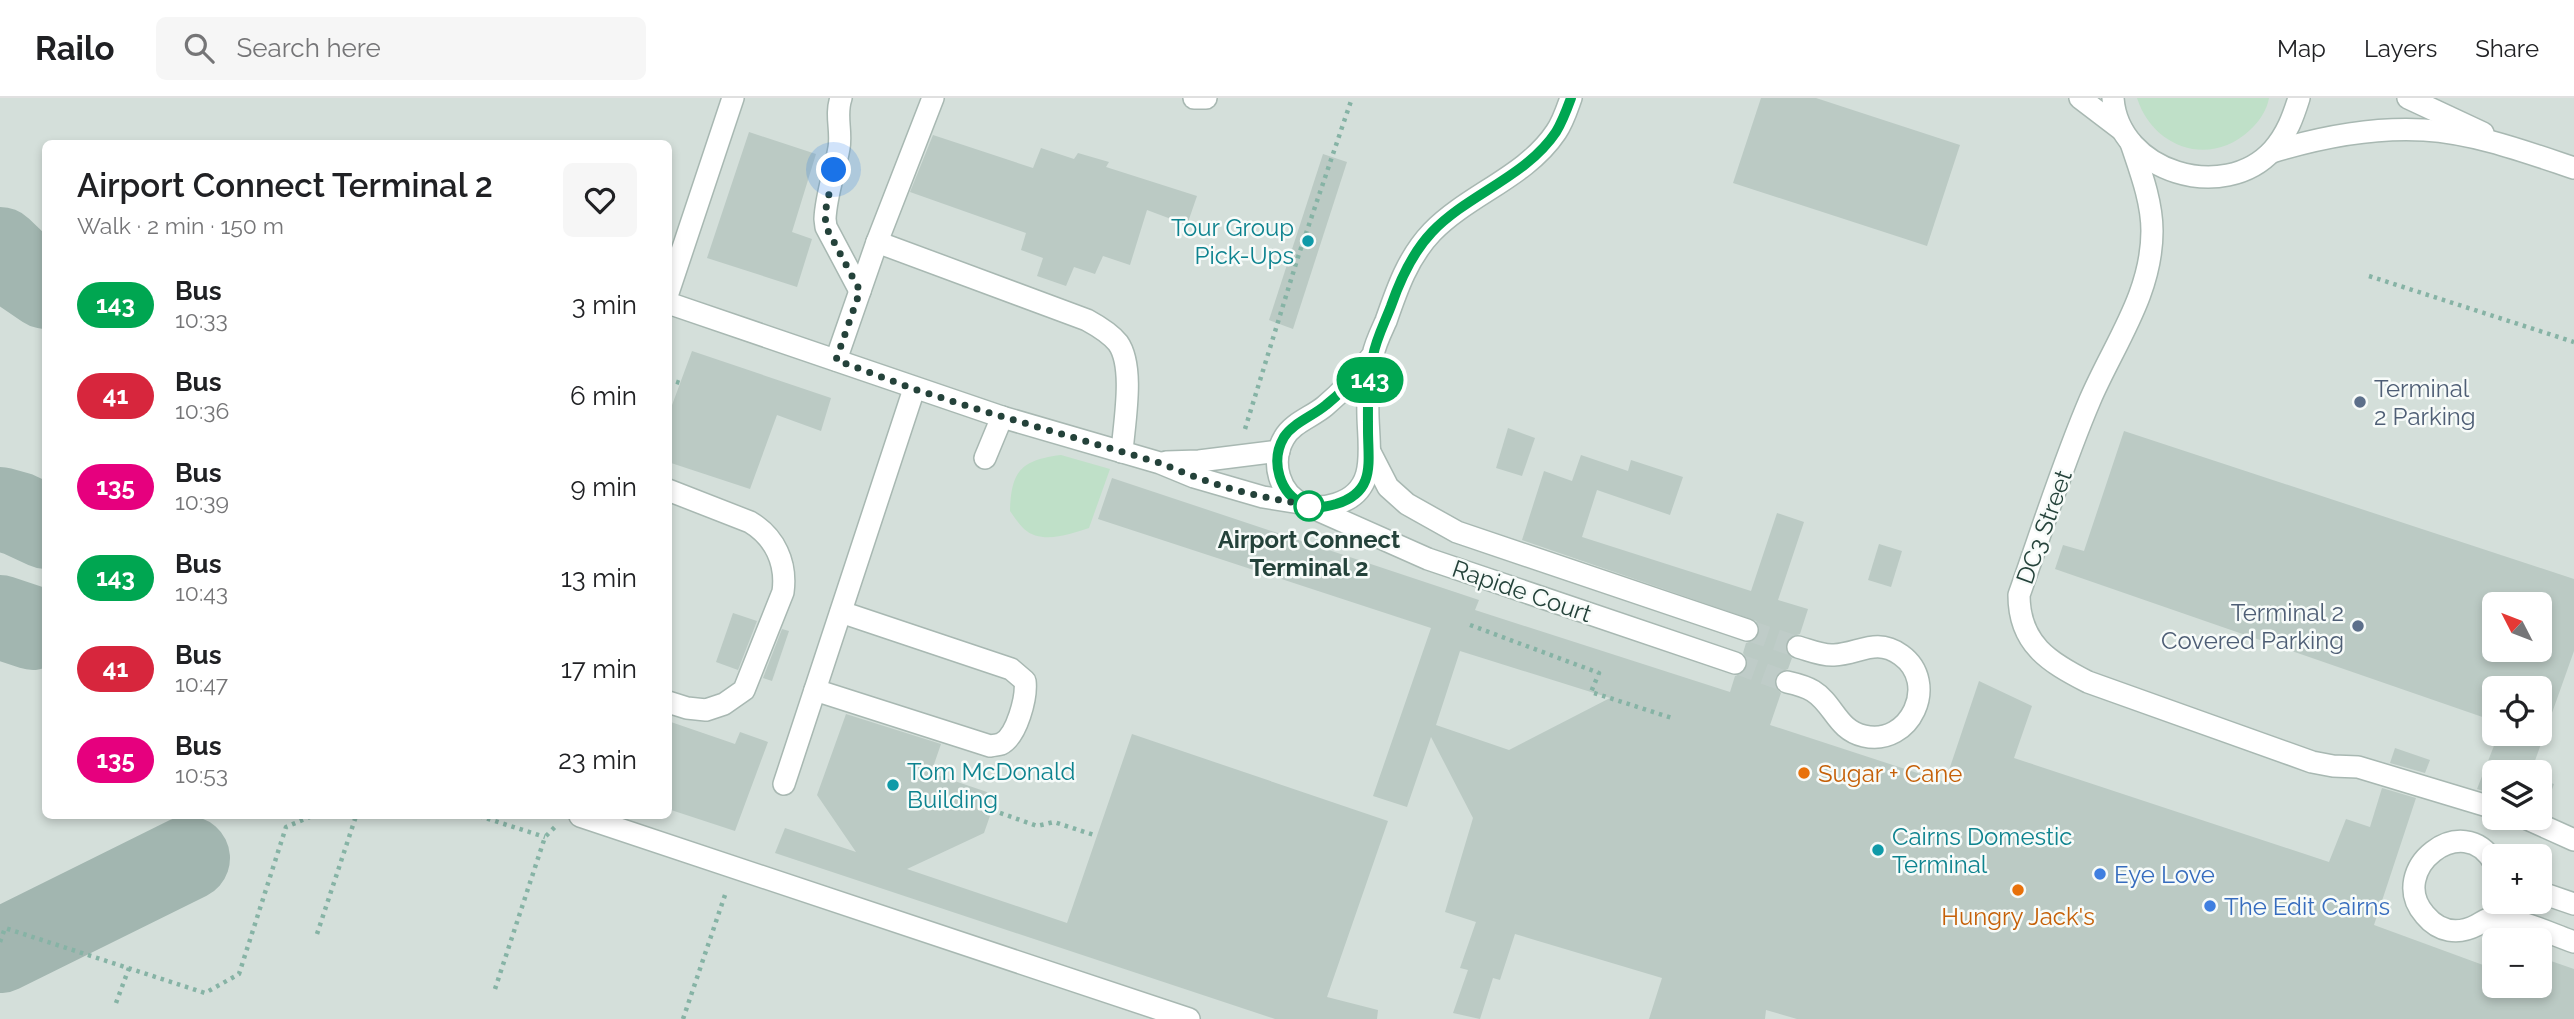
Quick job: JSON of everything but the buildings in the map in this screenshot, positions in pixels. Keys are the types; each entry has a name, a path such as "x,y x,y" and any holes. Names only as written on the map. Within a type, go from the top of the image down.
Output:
{"street":[{"path":"672,281 733,98"},
{"path":"841,98 837,113 839,148 825,219 826,227 860,291"},
{"path":"836,360 877,242 933,98"},
{"path":"1194,98 1206,98"},
{"path":"1373,356 1339,394 1284,437 1279,451 1279,478 1286,491 1307,505 1345,501 1357,493 1365,481 1370,467 1368,404 1373,356 1398,285 1422,245 1443,222 1501,182 1539,150 1555,133 1571,98"},
{"path":"2080,98 2127,136 2151,160 2174,173 2199,178 2225,176 2250,167 2272,152 2290,127 2300,98"},
{"name":"DC3 Street","path":"2113,98 2147,196 2152,230 2147,271 2139,300 2090,399 2019,595 2023,626 2038,651 2059,667 2088,682 2312,762 2358,767 2482,804"},
{"path":"2408,98 2513,147 2574,168"},
{"path":"2272,152 2336,136 2404,130 2445,132 2513,147"},
{"path":"877,242 1087,320 1104,331 1118,344 1126,361 1127,395 1122,452"},
{"name":"Rapide Court","path":"672,304 1002,417 1160,463 1194,477 1263,497 1307,505 1428,559 1735,663"},
{"path":"784,784 914,389"},
{"path":"985,458 1002,417"},
{"name":"Rapide Court","path":"1160,463 1279,451"},
{"name":"Rapide Court","path":"1370,451 1388,487 1407,504 1432,520 1457,531 1747,630"},
{"path":"672,492 761,528 779,554 785,581 744,690 724,704 706,710 672,703"},
{"path":"815,690 990,746 1002,744 1013,734 1020,714 1026,693 1025,681 1011,669 841,612"},
{"path":"1787,682 1812,691 1831,709 1839,723 1851,732 1865,737 1881,737 1895,733 1907,724 1916,711 1920,696 1918,681 1903,656 1874,646 1832,656 1798,647"},
{"path":"589,819 1189,1019"},
{"path":"2552,830 2574,840"},
{"path":"2482,848 2465,842 2449,843 2435,848 2423,860 2416,873 2414,887 2416,901 2423,914 2445,930 2459,932 2496,918 2574,942"},
{"path":"2552,896 2574,904"}],"path":[{"path":"1238,456 1294,269 1352,98"},
{"path":"2369,276 2574,342"},
{"path":"672,380 680,383"},
{"path":"1470,625 1599,673 1591,692 1672,718"},
{"path":"992,810 1037,826 1054,822 1097,836"},
{"path":"0,942 5,928 205,993 239,974 286,827 305,819"},
{"path":"317,934 355,819"},
{"path":"488,819 545,837"},
{"path":"495,989 545,837 559,823"},
{"path":"683,1019 734,867"},
{"path":"116,1003 128,968"}],"shaded area":[{"path":"0,98 2574,98 2574,1019 0,1019"}],"green space":[{"path":"2137,98 2269,98 2262,116 2250,130 2234,142 2201,150 2184,147 2169,140 2145,115"},
{"path":"1061,455 1110,469 1089,528 1056,537 1031,534 1010,511 1016,477 1028,464 1036,460"}],"taxiway":[{"path":"0,249 24,272 42,284"},
{"path":"0,509 42,525"},
{"path":"0,617 33,628"},
{"path":"0,951 188,858"}],"tunnel":[{"path":"1747,630 1798,647"},
{"path":"1735,663 1787,682"}],"bus line":[{"name":"143","path":"1363,367 1326,406 1295,426 1284,437 1279,451 1279,478 1286,491 1300,503 1313,508 1345,501 1357,493 1365,481 1370,467 1368,404 1373,356 1398,285 1414,257 1431,233 1443,222 1501,182 1539,150 1555,133 1571,98"}],"place":[{"name":"Tour Group Pick-Ups","path":"1308,241"},
{"name":"Terminal 2 Parking","path":"2360,402"},
{"name":"Airport Connect Terminal 2","path":"1309,506"},
{"name":"Terminal 2 Covered Parking","path":"2358,626"},
{"name":"Sugar + Cane","path":"1804,773"},
{"name":"Tom McDonald Building","path":"893,785"},
{"name":"Cairns Domestic Terminal","path":"1878,850"},
{"name":"Eye Love","path":"2100,874"},
{"name":"Hungry Jack's","path":"2018,890"},
{"name":"The Edit Cairns","path":"2210,906"}],"route":[{"path":"834,170 825,213 826,227 860,291 836,360 914,389 1160,463 1194,477 1313,508 1309,506"}]}
